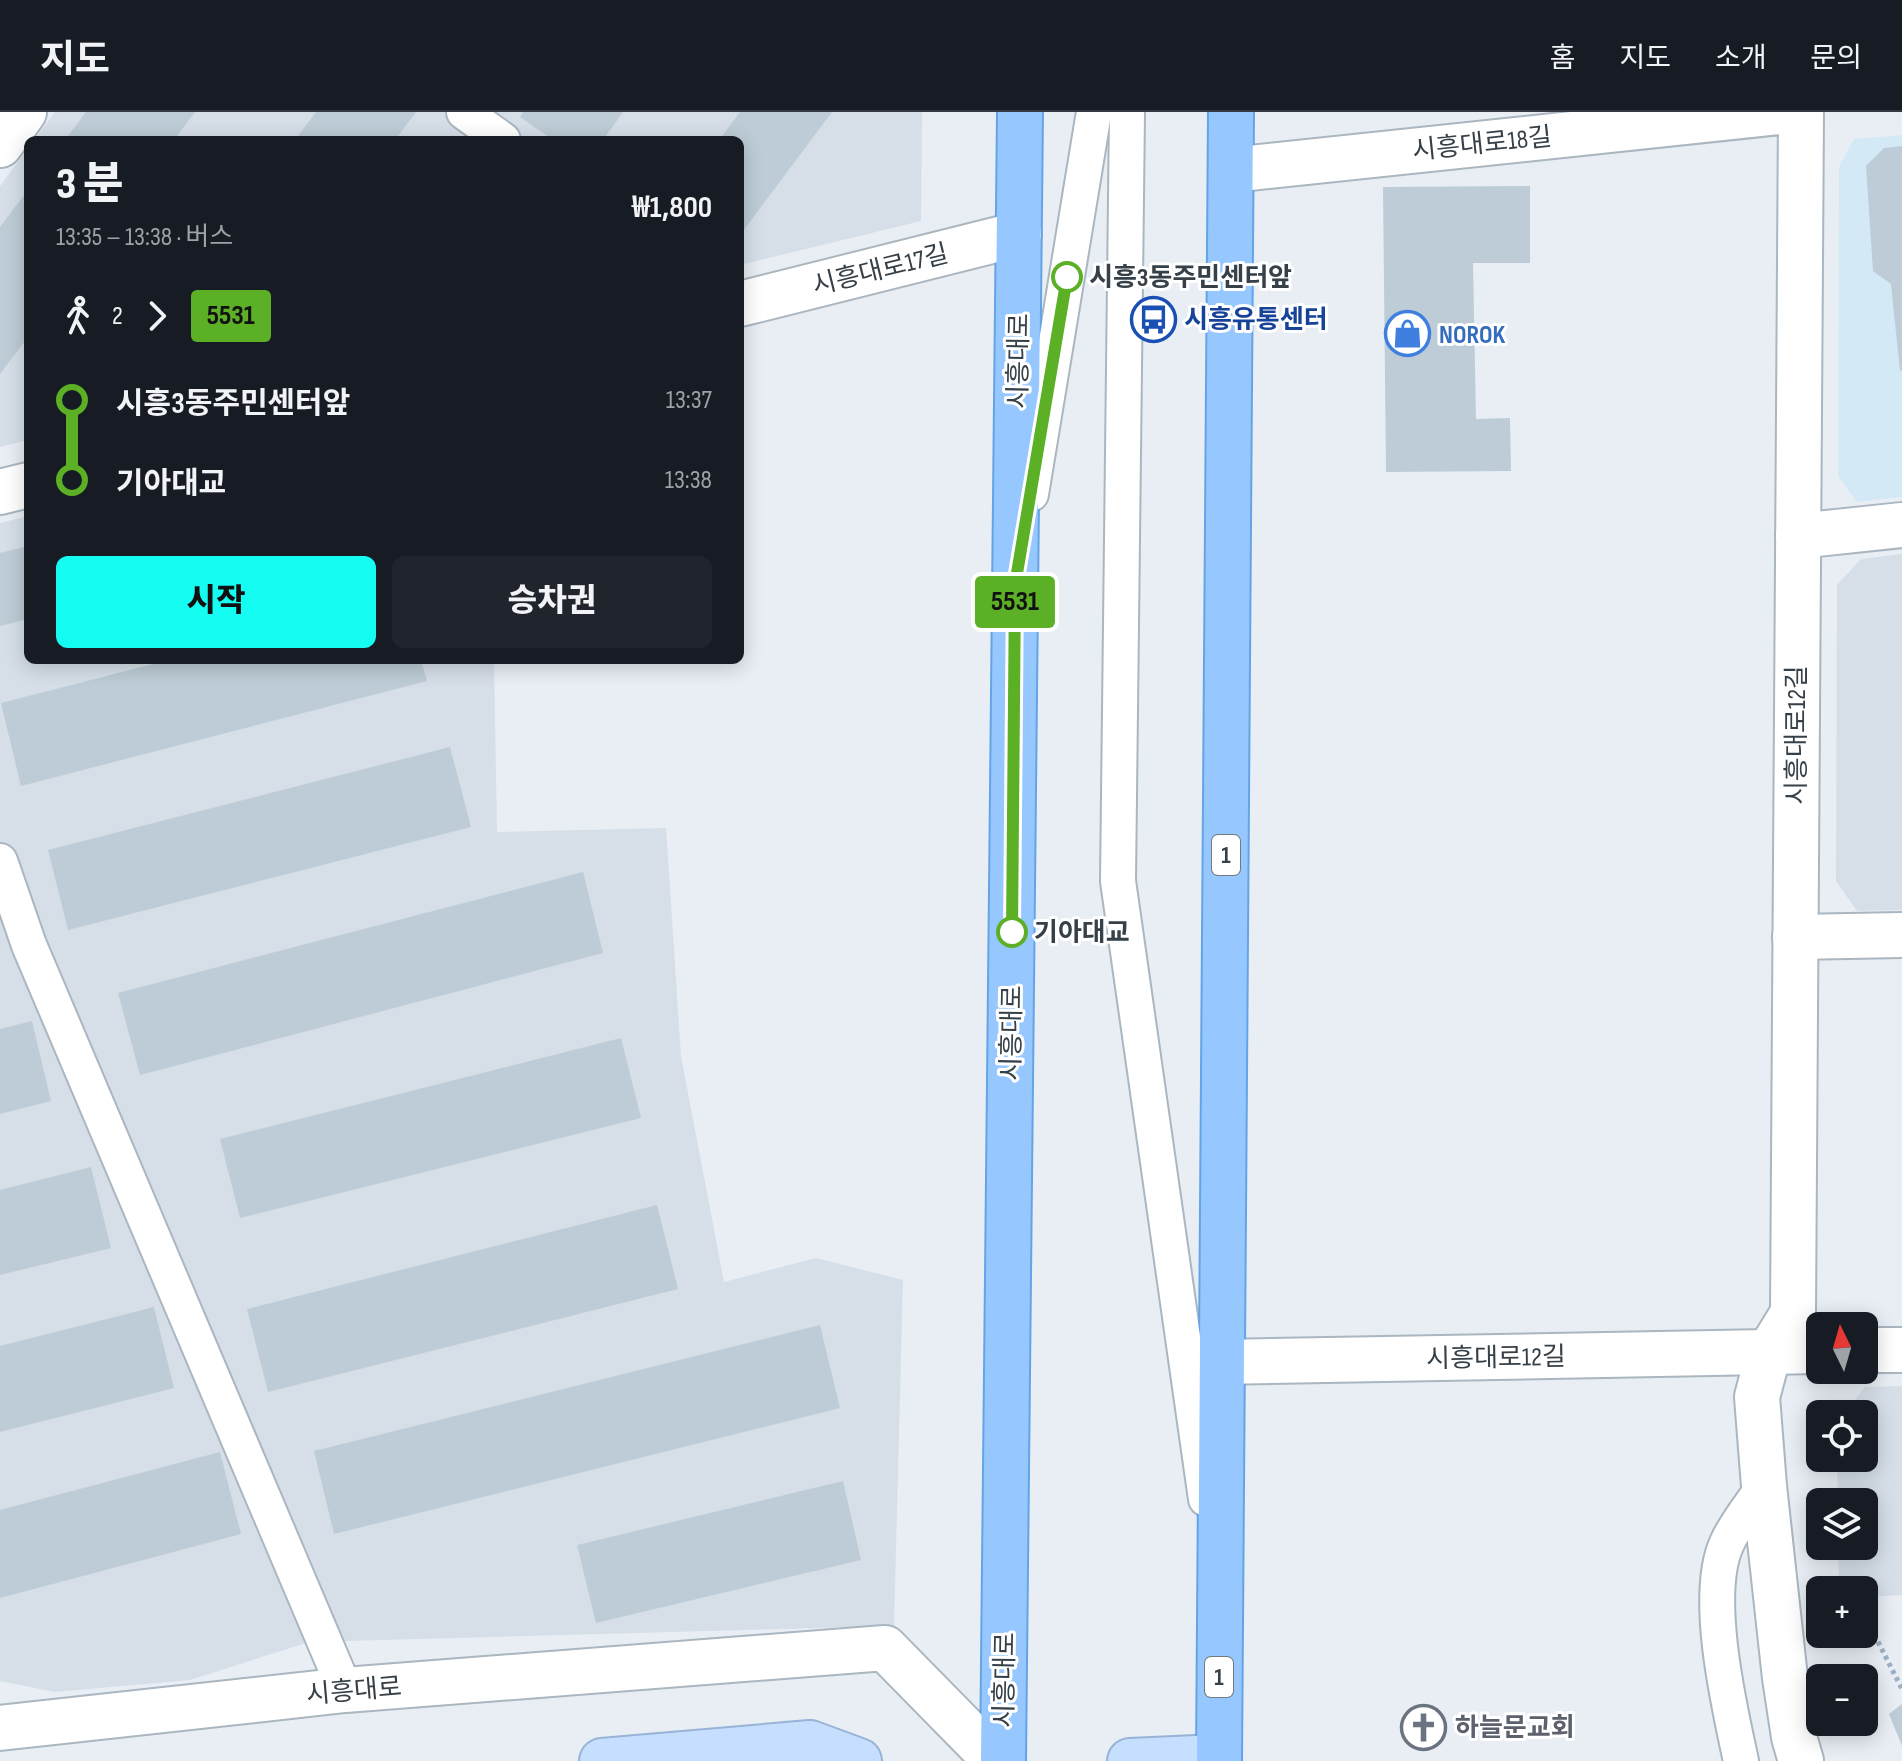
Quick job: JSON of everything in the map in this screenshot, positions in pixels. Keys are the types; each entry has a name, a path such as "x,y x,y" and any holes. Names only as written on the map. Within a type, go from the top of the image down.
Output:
{"main road":[{"name":"시흥대로","path":"1003,1761 1020,112"},
{"name":"1","path":"1219,1759 1231,112"},
{"path":"602,1761 810,1743 859,1761"},
{"path":"1130,1761 1219,1759"}],"street":[{"path":"0,145 24,112"},
{"name":"시흥대로18길","path":"1231,170 1780,112"},
{"name":"시흥대로12길","path":"1801,112 1793,1313 1769,1352 1757,1397 1785,1678 1801,1761"},
{"name":"시흥대로17길","path":"744,303 1019,234"},
{"path":"0,492 24,486"},
{"path":"1798,536 1902,525"},
{"path":"1795,937 1902,935"},
{"path":"1878,1350 1902,1350"},
{"name":"시흥대로12길","path":"1222,1362 1806,1351"},
{"name":"시흥대로","path":"0,1728 345,1690 885,1648 996,1761"}],"lane":[{"path":"464,112 497,136"},
{"path":"1015,585 1094,112"},
{"path":"1127,112 1118,881 1220,1598"},
{"path":"0,861 29,945 345,1690"},
{"path":"1741,1761 1730,1714 1715,1600 1726,1544 1764,1486"}],"path":[{"path":"1878,1642 1902,1689"}],"shaded area":[{"path":"55,112 922,112 921,221 744,264 744,136 37,136"},
{"path":"1902,135 1902,497 1857,502 1838,476 1839,167 1854,139"},
{"path":"24,153 24,441 0,447 0,186"},
{"path":"24,517 24,664 494,664 497,832 666,828 681,1056 724,1282 816,1258 903,1280 894,1626 309,1642 190,1680 55,1692 0,1681 0,523"},
{"path":"1902,554 1902,910 1857,911 1836,881 1837,585 1861,559"},
{"path":"1902,1386 1902,1595 1878,1596 1878,1576 1839,1576 1838,1560 1878,1560 1878,1488 1838,1488 1837,1472 1878,1472 1878,1400 1855,1400 1865,1387"}],"building":[{"path":"86,112 195,112 177,136 68,136"},
{"path":"316,112 416,112 398,136 298,136"},
{"path":"523,112 623,112 606,136 547,136 520,117"},
{"path":"740,112 832,112 744,230 744,136 722,136"},
{"path":"1902,146 1900,371 1891,284 1873,271 1866,166 1884,148"},
{"path":"1530,186 1530,263 1473,263 1476,419 1510,418 1511,471 1386,472 1383,187"},
{"path":"24,195 24,342 0,374 0,227"},
{"path":"24,547 24,620 0,626 0,553"},
{"path":"153,664 422,664 427,681 21,786 1,703"},
{"path":"450,747 471,827 68,930 48,850"},
{"path":"583,872 603,953 140,1075 118,993"},
{"path":"32,1021 51,1101 0,1114 0,1029"},
{"path":"621,1038 641,1118 240,1218 220,1139"},
{"path":"91,1167 111,1248 0,1275 0,1190"},
{"path":"657,1205 678,1289 268,1392 247,1309"},
{"path":"154,1307 174,1388 0,1432 0,1346"},
{"path":"820,1325 840,1408 334,1534 314,1451"},
{"path":"220,1452 241,1534 0,1598 0,1510"},
{"path":"843,1481 861,1560 596,1623 577,1545"},
{"path":"1902,1704 1902,1746 1889,1714"}],"bus line":[{"name":"5531","path":"1012,932 1015,585 1067,277"}],"place":[{"name":"시흥3동주민센터앞","path":"1067,277"},
{"name":"시흥유통센터","path":"1153,319"},
{"name":"NOROK","path":"1408,334"},
{"name":"기아대교","path":"1012,932"},
{"name":"하늘문교회","path":"1424,1727"}]}
